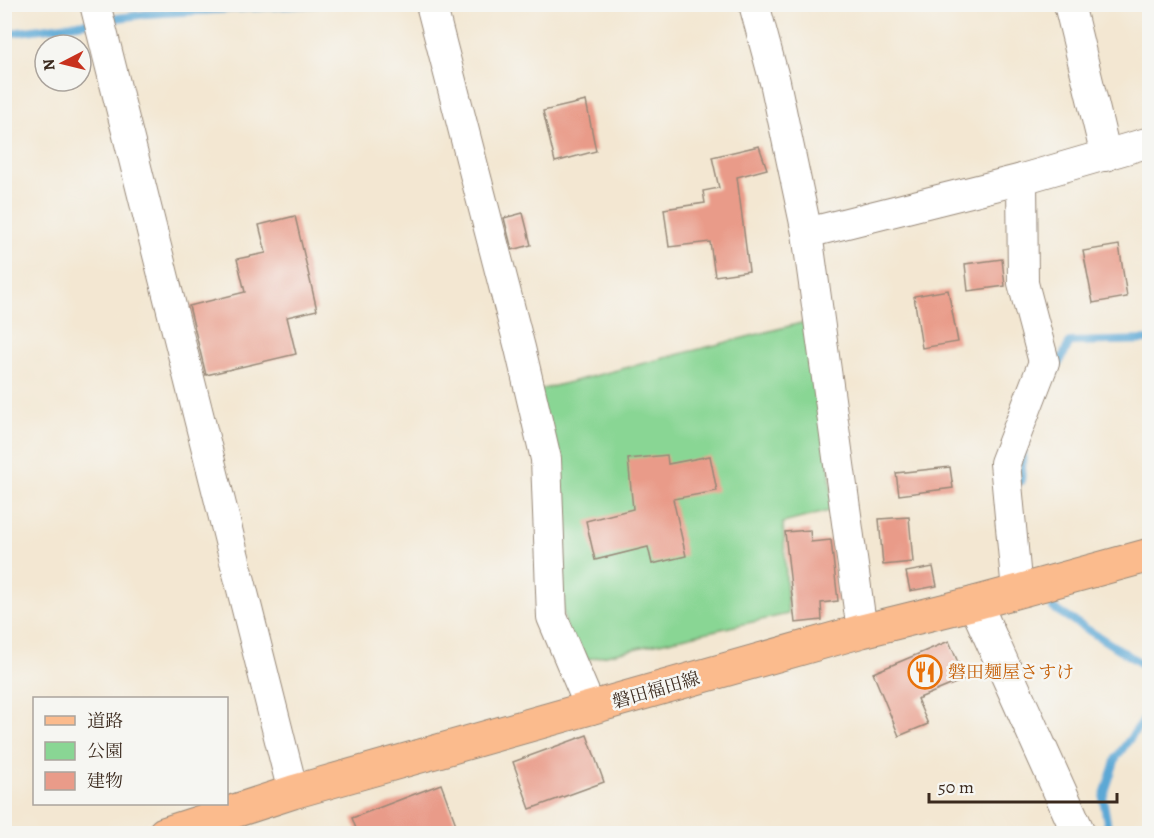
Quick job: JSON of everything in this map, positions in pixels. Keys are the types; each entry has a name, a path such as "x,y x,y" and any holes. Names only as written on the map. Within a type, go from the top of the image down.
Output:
{"main road":[{"name":"磐田福田線","path":"164,834 293,792 862,631 975,603 1149,555"}],"street":[{"path":"431,4 520,348 546,459 552,617 591,709"},
{"path":"754,4 775,82 807,233 862,631"},
{"path":"1069,4 1106,156"},
{"path":"98,15 293,792"},
{"path":"807,233 1022,179 1149,142"},
{"path":"1017,591 1005,462 1044,362 1023,283 1022,179"},
{"path":"975,603 1079,834"}],"green space":[{"path":"817,319 833,510 783,523 788,614 571,663 531,392"}],"building":[{"path":"586,101 596,151 555,162 543,111"},
{"path":"759,146 767,169 737,177 749,271 715,276 710,242 669,247 664,209 705,203 703,191 719,188 712,157"},
{"path":"523,213 531,245 512,250 504,218"},
{"path":"295,216 317,310 287,317 296,354 206,375 189,306 245,292 237,259 266,253 259,225"},
{"path":"1119,245 1127,297 1093,303 1083,251"},
{"path":"1002,259 1005,286 968,291 965,264"},
{"path":"948,290 958,342 922,348 914,296"},
{"path":"667,455 668,464 710,456 717,491 673,499 686,556 652,564 648,547 595,560 586,521 633,509 628,459"},
{"path":"950,467 953,488 899,495 896,473"},
{"path":"909,517 913,562 883,565 879,519"},
{"path":"810,530 811,542 831,540 838,601 821,603 822,620 795,623 785,532"},
{"path":"933,567 937,586 910,591 906,572"},
{"path":"949,641 965,679 917,699 928,724 899,736 873,673"},
{"path":"587,735 604,782 530,809 513,762"},
{"path":"441,784 457,827 439,834 358,834 352,818"}],"waterway":[{"path":"104,20 147,14 317,4"},
{"path":"4,34 92,22"},
{"path":"1054,373 1070,342 1150,340"},
{"path":"1021,481 1023,454"},
{"path":"1053,608 1150,669"},
{"path":"1109,834 1103,798 1116,758 1150,711"}],"place":[{"name":"磐田麺屋さすけ","path":"925,672"}]}
